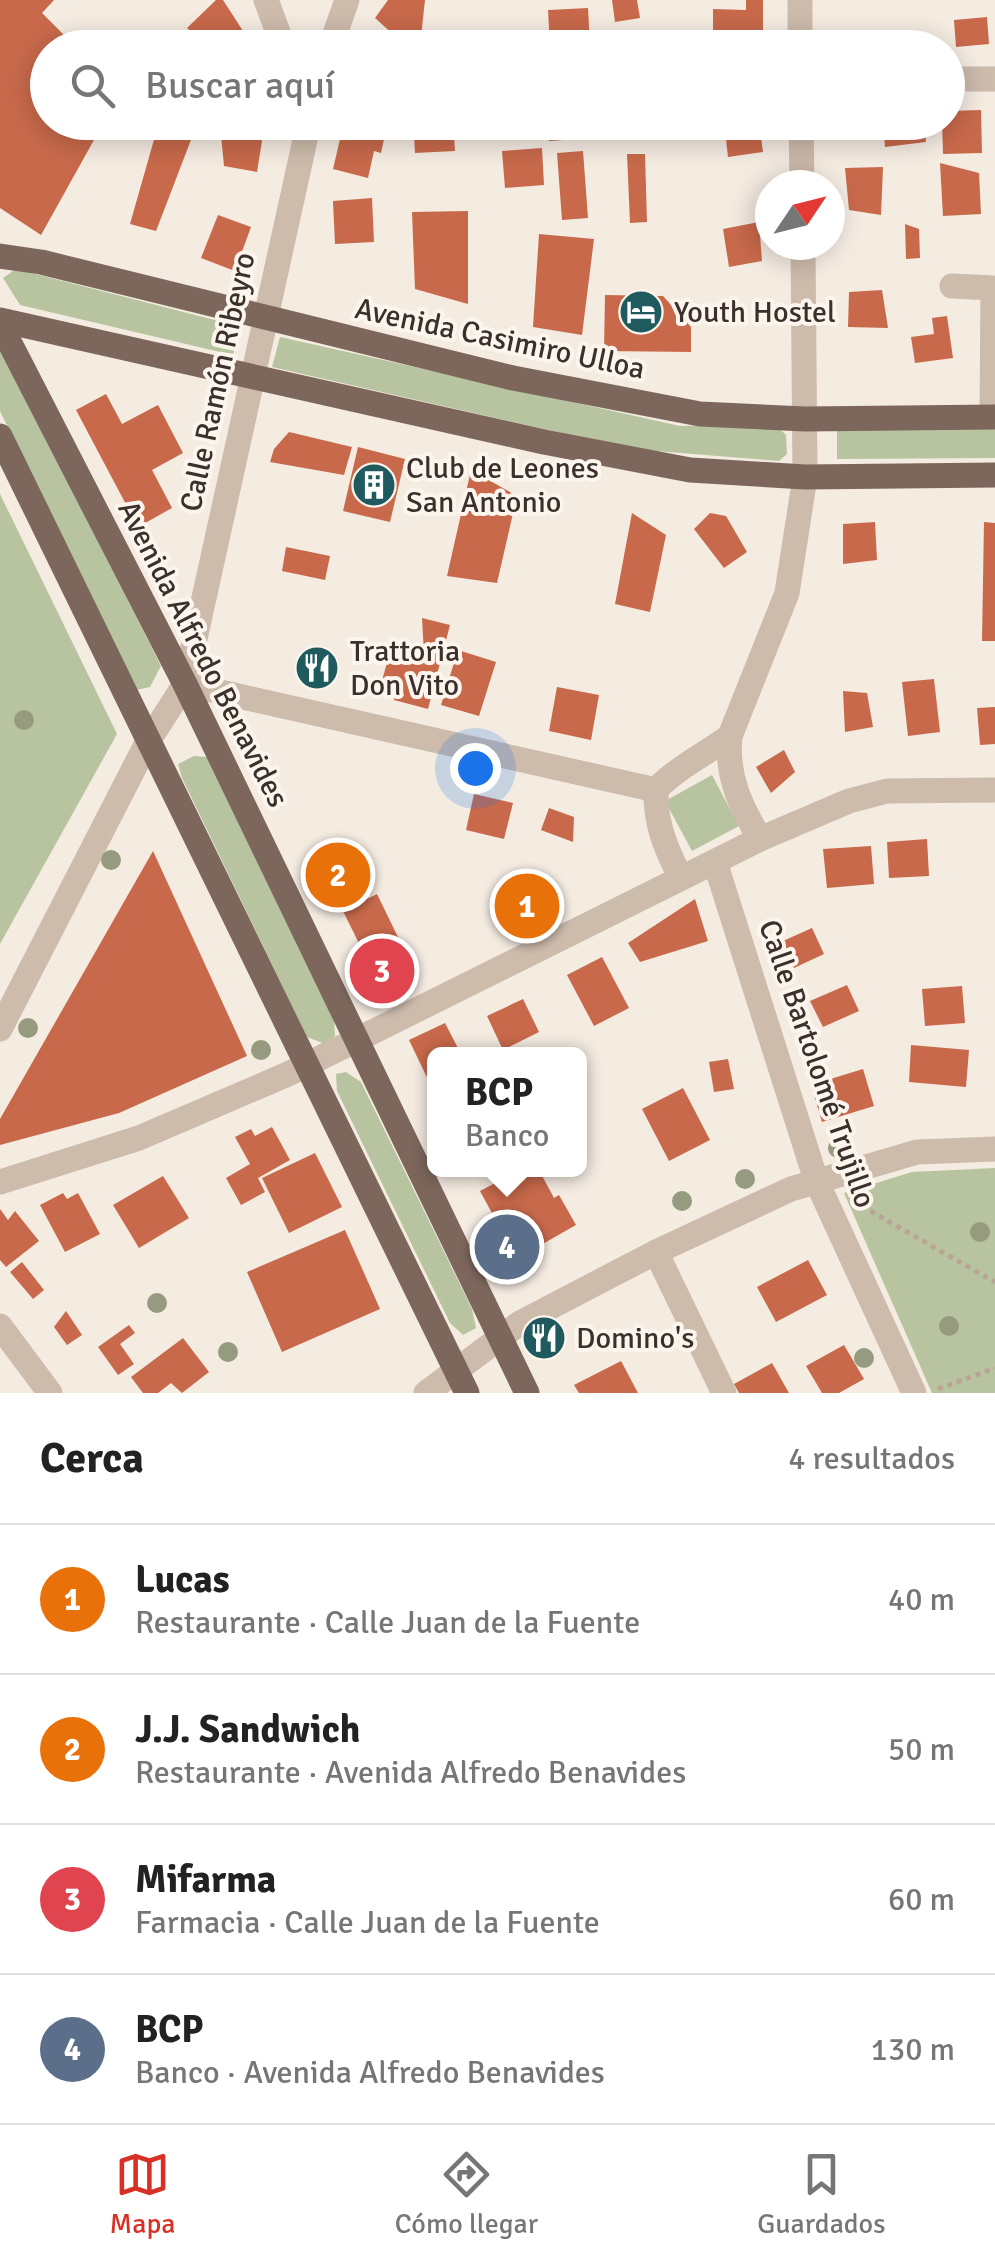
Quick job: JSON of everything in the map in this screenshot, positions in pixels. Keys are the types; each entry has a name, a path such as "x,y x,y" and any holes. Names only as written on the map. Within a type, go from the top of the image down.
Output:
{"main road":[{"name":"Avenida Casimiro Ulloa","path":"0,256 41,262 513,378 700,414 806,420 993,417"},
{"path":"0,322 544,442 690,470 805,477 995,475"},
{"name":"Avenida Alfredo Benavides","path":"0,322 185,684 527,1393"},
{"path":"0,436 462,1382"}],"street":[{"path":"266,0 277,30"},
{"path":"336,30 347,0"},
{"path":"800,0 800,30"},
{"path":"965,79 995,79"},
{"name":"Calle Ramón Ribeyro","path":"0,1029 147,743 185,684 304,140"},
{"path":"801,140 802,170"},
{"path":"760,839 741,805 728,760 730,736 787,593 805,477 803,260"},
{"path":"952,286 994,288 993,417"},
{"path":"185,684 656,790"},
{"path":"681,878 661,838 655,814 656,790 667,778 700,760 730,736"},
{"path":"0,1182 139,1138 308,1064 760,839 849,801 886,792 995,790"},
{"name":"Calle Bartolomé Trujillo","path":"715,862 816,1180 914,1393"},
{"path":"426,1393 462,1382 501,1338 520,1324 656,1252 816,1180 917,1152 995,1150"},
{"path":"656,1252 724,1393"},
{"path":"0,1326 50,1393"}],"path":[{"path":"816,1180 995,1282"},
{"path":"926,1393 995,1368"}],"green space":[{"path":"16,269 242,327 233,355 20,305 3,278"},
{"path":"280,337 680,426 775,424 786,435 787,454 779,461 632,449 272,367"},
{"path":"0,346 161,666 150,687 136,690 0,411"},
{"path":"995,424 995,458 837,459 837,426"},
{"path":"0,494 117,734 0,944"},
{"path":"194,756 207,757 334,1019 335,1036 325,1044 307,1037 182,778 178,764"},
{"path":"712,775 739,826 692,851 665,801"},
{"path":"346,1072 361,1082 472,1309 476,1328 463,1335 450,1323 337,1091 336,1074"},
{"path":"995,1168 995,1393 932,1393 844,1193 912,1172"}],"building":[{"path":"0,0 54,0 42,13 59,30 30,30 30,140 94,140 41,235 0,208"},
{"path":"216,0 223,0 242,30 190,30 187,28"},
{"path":"388,0 425,0 422,30 388,30 375,18"},
{"path":"612,0 637,0 640,18 615,22"},
{"path":"746,0 763,0 763,30 713,30 713,9 746,10"},
{"path":"588,8 589,30 549,30 548,10"},
{"path":"987,17 989,44 965,46 965,30 955,30 954,20"},
{"path":"965,110 981,110 982,153 943,154 943,140 965,140"},
{"path":"154,140 191,140 156,231 130,224"},
{"path":"221,140 262,140 257,172 224,166"},
{"path":"340,140 384,140 381,153 374,151 368,178 333,169"},
{"path":"414,140 454,140 455,151 415,153"},
{"path":"726,140 761,140 763,152 728,157"},
{"path":"884,140 926,140 926,142 885,147"},
{"path":"542,148 544,185 505,188 502,151"},
{"path":"583,151 588,218 562,220 557,153"},
{"path":"627,154 645,154 647,222 630,223"},
{"path":"940,163 979,173 981,214 943,216"},
{"path":"883,167 881,215 849,210 845,168"},
{"path":"372,198 374,242 335,244 333,201"},
{"path":"468,211 468,304 415,289 412,212"},
{"path":"218,215 251,227 235,271 201,258"},
{"path":"755,223 755,260 762,261 729,267 723,229"},
{"path":"905,224 919,229 920,258 906,259"},
{"path":"539,234 594,239 582,335 533,327"},
{"path":"882,290 888,328 848,327 849,292"},
{"name":"Youth Hostel","path":"605,295 663,296 691,327 691,352 604,351"},
{"path":"947,316 953,358 915,363 911,337 934,334 932,318"},
{"path":"106,394 122,424 158,405 183,453 152,470 172,508 138,527 76,410"},
{"path":"289,432 352,447 344,475 270,462 274,449"},
{"name":"Club de Leones San Antonio","path":"358,447 405,459 390,522 343,511"},
{"path":"471,470 517,496 497,583 447,576"},
{"path":"632,513 666,535 650,612 615,604"},
{"path":"710,513 726,516 747,552 724,568 694,529"},
{"path":"875,522 877,560 843,564 843,524"},
{"path":"984,522 995,523 995,641 982,641"},
{"path":"286,547 330,556 325,580 282,571"},
{"path":"422,618 450,625 428,709 394,700 397,688 381,684 392,645 424,654"},
{"name":"Trattoria Don Vito","path":"307,649 336,657 328,688 299,680"},
{"path":"458,650 496,662 479,716 441,705"},
{"path":"934,679 940,732 908,736 902,682"},
{"path":"557,687 599,695 591,740 549,731"},
{"path":"843,691 867,693 873,727 845,732"},
{"path":"995,707 995,744 980,745 977,708"},
{"path":"784,750 795,772 771,793 756,767"},
{"path":"474,794 513,803 504,839 466,830"},
{"path":"549,808 574,817 573,842 541,830"},
{"path":"927,839 929,876 889,878 887,842"},
{"path":"358,845 374,878 339,895 323,862"},
{"path":"871,846 874,884 827,888 823,849"},
{"path":"153,851 247,1056 119,1113 0,1145 0,1119"},
{"path":"510,884 517,895 528,888 538,903 510,920 494,895"},
{"path":"377,894 413,968 379,984 343,911"},
{"path":"695,899 708,941 640,962 628,943"},
{"path":"812,928 824,954 794,968 783,941"},
{"path":"602,957 629,1008 594,1026 567,975"},
{"path":"847,985 859,1011 823,1027 810,1001"},
{"path":"962,986 965,1023 925,1026 922,989"},
{"path":"523,999 539,1032 502,1047 487,1016"},
{"path":"445,1023 457,1047 427,1047 427,1077 409,1040"},
{"path":"911,1045 969,1050 966,1087 909,1082"},
{"path":"728,1059 734,1089 714,1092 709,1062"},
{"path":"863,1069 874,1106 822,1122 811,1085"},
{"path":"683,1088 710,1140 669,1161 642,1109"},
{"path":"272,1127 290,1160 258,1178 265,1192 241,1205 226,1178 250,1164 235,1137 251,1129 255,1136"},
{"path":"315,1153 342,1207 289,1233 262,1178"},
{"path":"163,1176 189,1218 139,1248 113,1205"},
{"path":"507,1177 543,1177 554,1198 559,1195 576,1225 506,1265 489,1234 500,1228 480,1191"},
{"path":"63,1193 67,1199 78,1193 100,1234 65,1252 40,1205"},
{"path":"0,1209 8,1220 15,1211 39,1241 6,1267 0,1260"},
{"path":"345,1230 380,1309 282,1352 247,1272"},
{"path":"808,1260 827,1295 776,1322 757,1287"},
{"path":"22,1262 44,1290 33,1299 10,1272"},
{"path":"66,1311 82,1335 67,1345 54,1327"},
{"path":"129,1325 135,1333 120,1344 134,1364 118,1375 98,1347"},
{"path":"183,1338 209,1372 182,1393 171,1383 158,1393 143,1393 131,1377"},
{"path":"844,1345 864,1379 839,1393 822,1393 806,1366"},
{"path":"621,1361 638,1393 579,1393 574,1385"},
{"path":"772,1363 789,1393 739,1393 734,1384"}],"place":[{"name":"Youth Hostel","path":"641,312"},
{"name":"Club de Leones San Antonio","path":"374,485"},
{"name":"Trattoria Don Vito","path":"317,668"},
{"name":"J.J. Sandwich","path":"338,875"},
{"name":"Lucas","path":"527,906"},
{"name":"Mifarma","path":"382,971"},
{"name":"BCP","path":"507,1247"},
{"name":"Domino's","path":"544,1338"}]}
